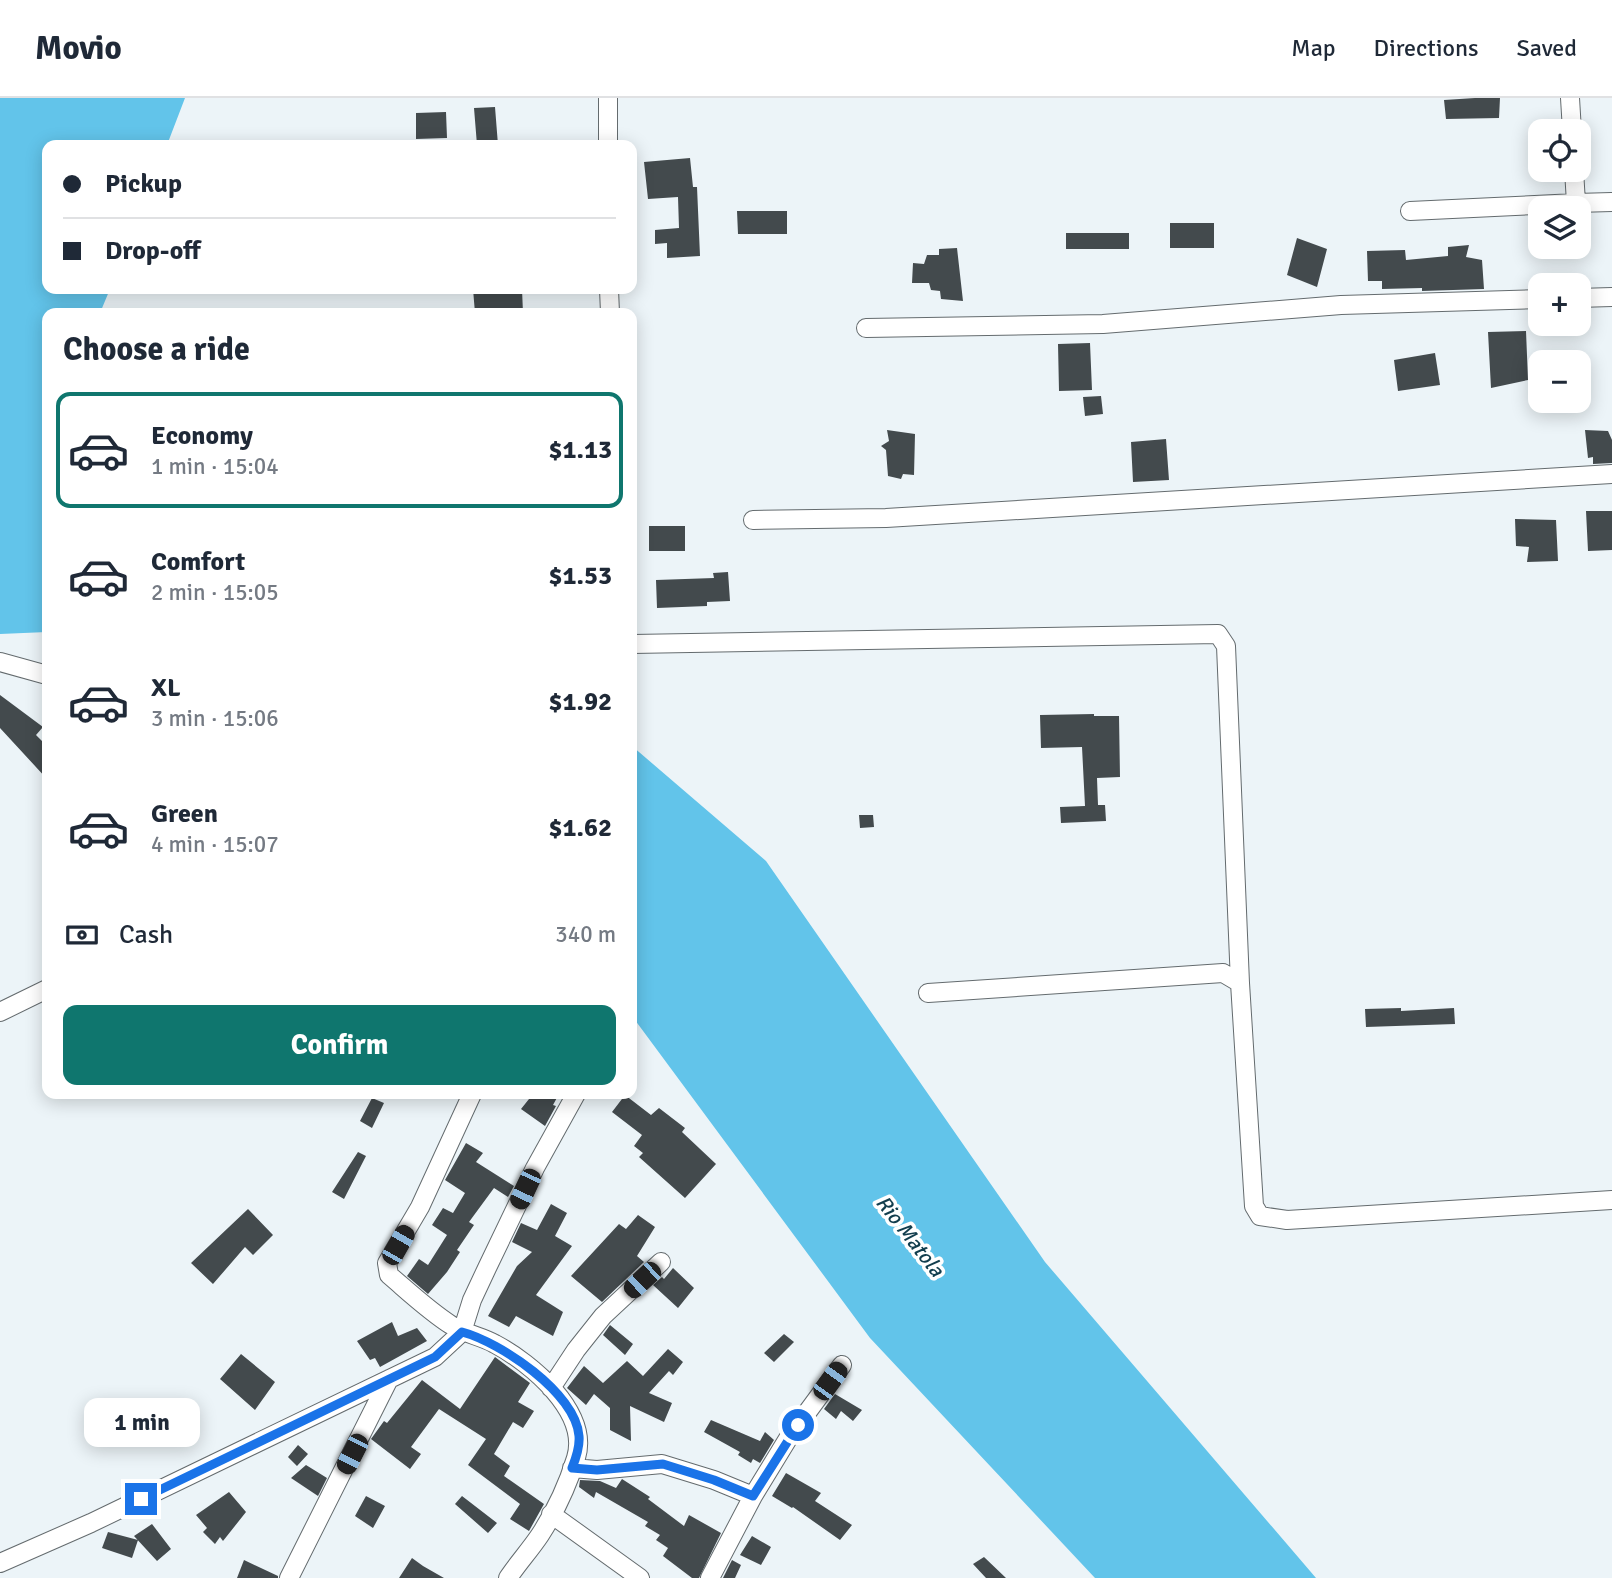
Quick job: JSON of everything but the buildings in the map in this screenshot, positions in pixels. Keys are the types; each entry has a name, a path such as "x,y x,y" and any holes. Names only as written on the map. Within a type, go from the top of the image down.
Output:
{"street":[{"path":"608,98 608,140"},
{"path":"1570,98 1571,119"},
{"path":"1591,203 1612,202"},
{"path":"1410,211 1528,205"},
{"path":"1591,298 1612,297"},
{"path":"866,328 1103,324 1341,305 1528,299"},
{"path":"754,520 886,518 1612,474"},
{"path":"637,644 1218,634 1226,646 1240,983 1254,1206 1260,1216 1287,1220 1612,1200"},
{"path":"0,662 42,675"},
{"path":"928,993 1223,973 1240,983"},
{"path":"0,1012 42,991"},
{"path":"470,1099 420,1207 387,1264 387,1269 389,1275 451,1325 462,1332 495,1343 522,1362 551,1388 572,1416 576,1426 578,1448 564,1490 540,1535 508,1578"},
{"path":"0,1563 91,1523 435,1357 462,1332 472,1300 487,1268 535,1168 573,1099"},
{"path":"551,1388 603,1316 662,1262"},
{"path":"710,1578 753,1496 789,1437 842,1365"},
{"path":"289,1578 389,1380"},
{"path":"572,1468 597,1470 663,1464 753,1496"},
{"path":"551,1514 640,1578"}],"water":[{"path":"0,98 185,98 169,140 42,140 42,294 108,294 102,308 42,308 42,632 0,634"},
{"name":"Rio Matola","path":"637,750 766,861 1045,1262 1316,1578 1095,1578 870,1338 637,1023"}],"route":[{"path":"141,1499 435,1357 462,1332 495,1343 522,1362 551,1388 572,1416 579,1436 572,1468 597,1470 663,1464 753,1496 798,1425"}]}
